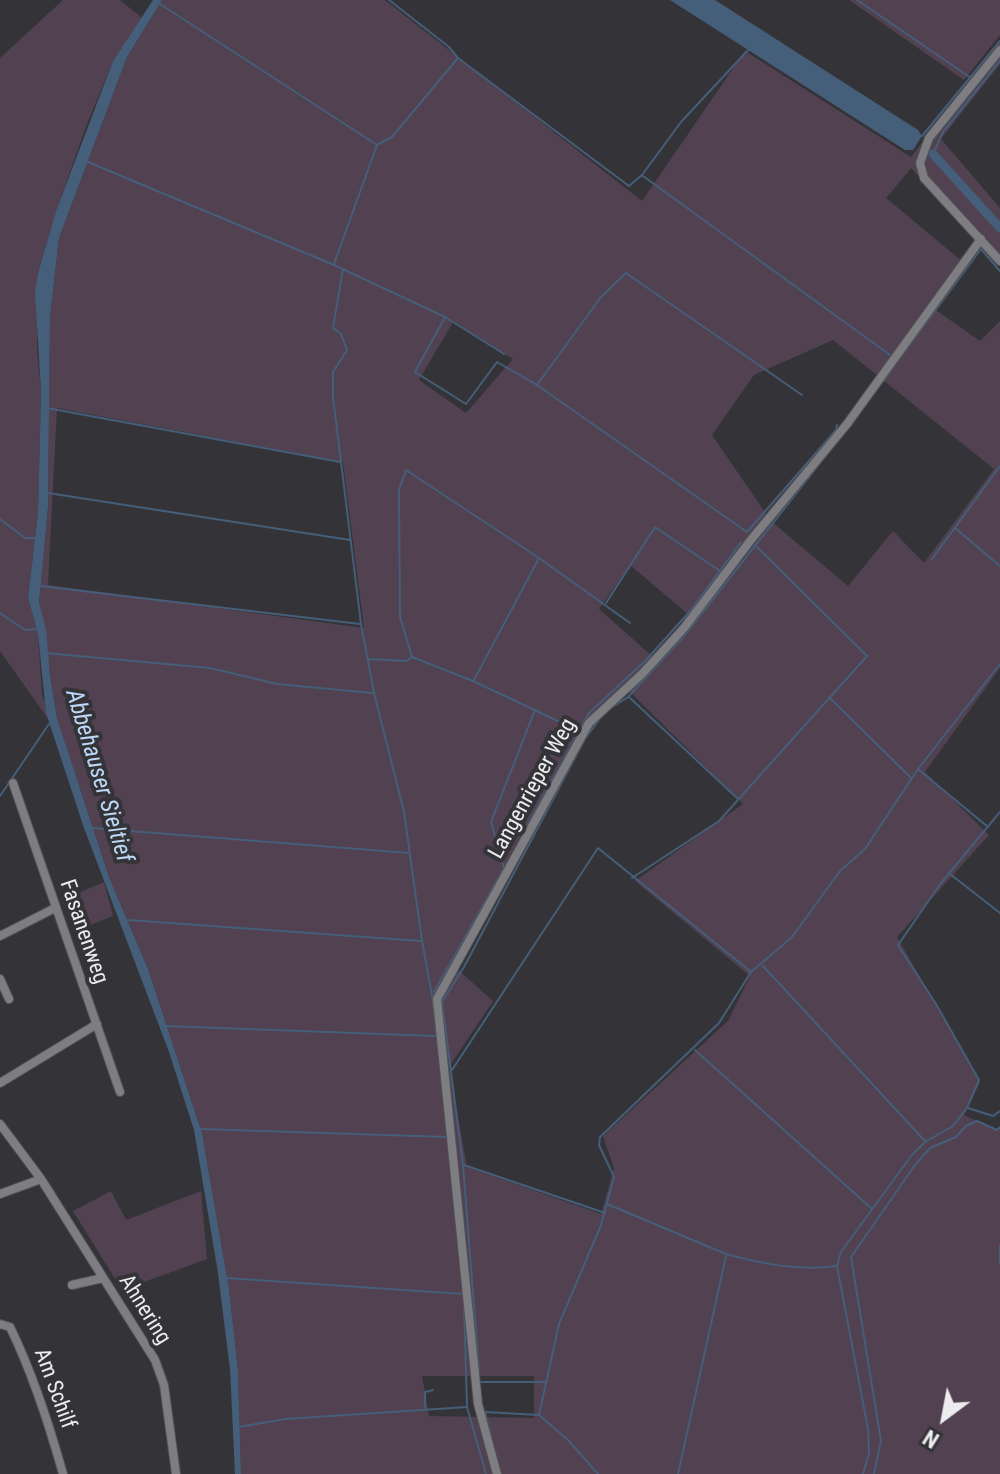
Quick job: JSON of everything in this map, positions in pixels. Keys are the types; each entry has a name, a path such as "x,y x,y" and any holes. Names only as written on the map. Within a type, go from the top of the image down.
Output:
{"street":[{"path":"1000,50 929,138 920,163 924,178 1000,261"},
{"name":"Langenrieper Weg","path":"497,1474 478,1404 437,999 589,723 643,673 684,628 750,541 847,424 981,239"},
{"name":"Fasanenweg","path":"13,783 120,1092"},
{"path":"0,936 55,908"},
{"path":"0,979 9,999"},
{"path":"0,1083 97,1024"},
{"name":"Ahnering","path":"0,1124 41,1179 155,1360 164,1385 176,1474"},
{"path":"0,1194 41,1179"},
{"path":"72,1285 103,1278"},
{"name":"Am Schilf","path":"0,1324 10,1327 22,1352 63,1474"}],"shaded area":[{"path":"63,0 120,0 142,18 113,61 87,124 38,273 37,349 41,391 38,512 28,598 38,634 42,694 51,723 0,651 0,58"},
{"path":"162,0 385,0 642,201 745,51 911,157 1000,40 1000,64 941,139 1000,208 1000,265 911,168 886,198 964,263 933,308 980,341 1000,321 1000,668 925,772 989,835 897,937 980,1082 964,1115 997,1130 1000,1127 1000,1474 241,1474 238,1370 229,1289 202,1133 148,969 109,877 57,718 39,603 48,508 50,317 59,238 127,57","holes":["453,322 513,359 466,413 419,380","833,340 994,469 924,563 893,531 848,586 771,521 712,435 754,375","57,408 343,462 364,628 48,585","630,565 689,615 652,656 599,609","630,692 743,804 635,881 750,976 728,1021 603,1136 614,1168 601,1214 467,1167 449,1067 493,1001 455,967 579,734","422,1376 534,1376 534,1418 429,1416"]},
{"path":"849,0 1000,0 1000,35 964,80"},
{"path":"104,882 113,916 75,931 62,900"},
{"path":"111,1191 126,1220 201,1191 207,1259 122,1290 73,1211"}],"water":[{"path":"153,0 162,0 127,57 59,238 50,317 48,508 39,603 46,629 57,718 109,877 148,969 202,1133 229,1289 238,1370 241,1474 235,1474 230,1369 218,1273 194,1130 169,1052 84,828 46,713 38,634 28,598 38,512 41,391 35,293 38,273 56,211 113,61"},
{"path":"670,0 715,0 918,130 922,136 913,150 905,150"}],"waterway":[{"path":"389,0 449,47 458,58 629,186 642,175 681,122 749,49"},
{"path":"857,0 971,78"},
{"path":"160,4 377,145"},
{"path":"922,136 1000,41"},
{"path":"334,264 377,145 392,137 458,58"},
{"path":"933,154 943,132 1000,61"},
{"path":"933,154 1000,228"},
{"path":"88,162 334,265 445,317 504,354"},
{"path":"643,176 890,355"},
{"path":"872,396 981,249 1000,271"},
{"path":"343,269 333,328 341,334 347,350 333,372 333,397 361,624 374,693 404,812 441,1075"},
{"path":"537,385 601,297 626,273 802,395"},
{"path":"445,317 415,372 466,404 497,362 537,385 747,532 836,430 837,425"},
{"path":"47,408 340,462"},
{"path":"611,708 628,697 685,635 854,420"},
{"path":"932,559 1000,466"},
{"path":"412,657 400,617 399,489 406,470 630,623"},
{"path":"48,493 350,540"},
{"path":"0,519 25,538 37,538"},
{"path":"606,603 655,527 720,571"},
{"path":"955,528 1000,566"},
{"path":"528,824 589,713 646,660 691,610 741,542"},
{"path":"632,878 719,821 867,656 755,545"},
{"path":"474,680 539,558"},
{"path":"40,586 360,624"},
{"path":"0,613 25,630 37,629"},
{"path":"46,653 210,668 277,684 372,693"},
{"path":"368,659 407,661 412,657 473,681 577,730"},
{"path":"539,1415 559,1324 601,1225 614,1177 599,1145 600,1137 719,1023 751,972 792,937 840,871 865,849 918,769 1000,664"},
{"path":"629,697 738,799"},
{"path":"830,698 911,778"},
{"path":"434,992 504,868 491,822 535,710"},
{"path":"479,1371 463,1165 442,1002 464,967 585,739 601,717"},
{"path":"0,796 51,721"},
{"path":"919,770 988,827"},
{"path":"863,1474 869,1453 868,1429 837,1266 841,1252 911,1156 925,1142 953,1126 967,1108 979,1080 898,945 941,883 1000,812"},
{"name":"Abbehauser Sieltief","path":"92,828 409,853"},
{"path":"452,1070 598,848 750,971"},
{"path":"950,874 1000,913"},
{"path":"128,920 421,941"},
{"path":"763,966 925,1141"},
{"path":"166,1026 435,1036"},
{"path":"695,1050 872,1209"},
{"path":"968,1108 993,1116 1000,1111"},
{"path":"874,1474 881,1441 851,1257 930,1148 956,1137 966,1126 977,1121 997,1130 1000,1127"},
{"path":"201,1129 447,1137"},
{"path":"464,1165 605,1213"},
{"path":"607,1204 726,1254 781,1266 836,1266"},
{"path":"1000,1246 1000,1264"},
{"path":"678,1474 726,1256"},
{"path":"226,1278 463,1294"},
{"path":"464,1305 467,1407"},
{"path":"479,1382 546,1382"},
{"path":"425,1408 425,1392 433,1390"},
{"path":"239,1427 285,1419 467,1407 486,1474"},
{"path":"491,1436 485,1412 539,1415 568,1440 598,1474"}]}
